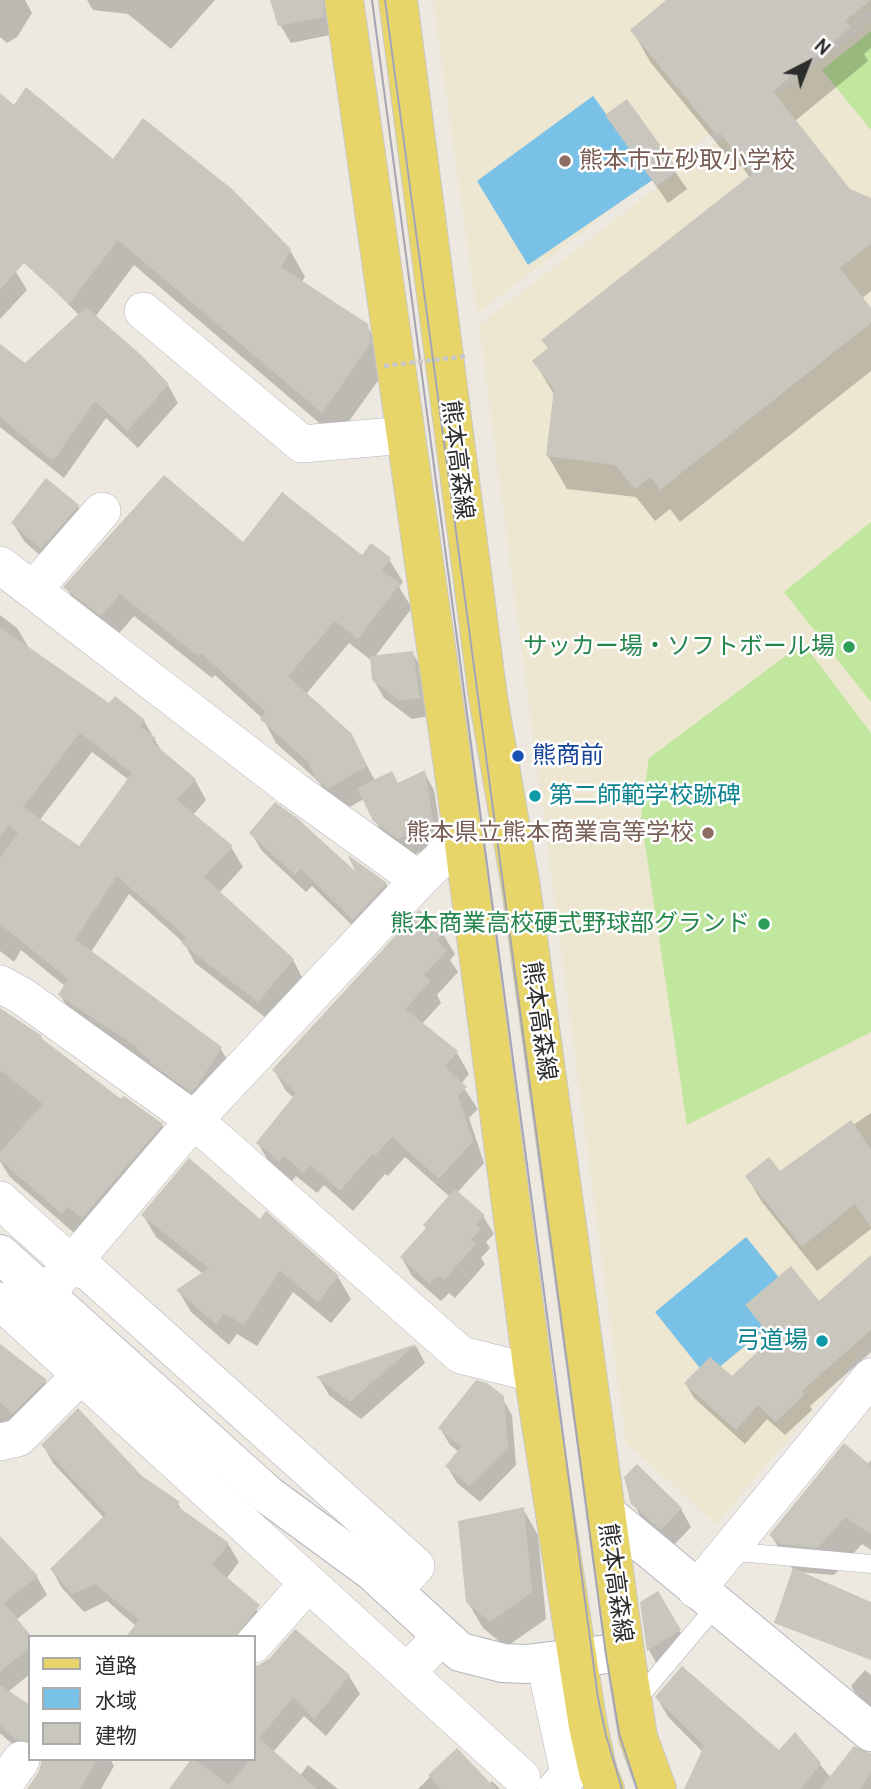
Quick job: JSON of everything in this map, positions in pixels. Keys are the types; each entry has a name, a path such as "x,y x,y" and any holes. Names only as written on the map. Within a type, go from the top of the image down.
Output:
{"main road":[{"name":"熊本高森線","path":"344,0 463,837 533,1373 561,1661 605,1789"},
{"name":"熊本高森線","path":"398,0 488,697 521,887 625,1652 638,1737 657,1789"}],"street":[{"path":"143,311 302,444 406,435"},
{"path":"33,590 102,511"},
{"path":"0,565 291,788 419,880"},
{"path":"45,1295 194,1120 419,880 463,837"},
{"path":"0,984 22,996 194,1120 461,1355 533,1373"},
{"path":"0,1200 71,1264 90,1273 416,1566 393,1591"},
{"path":"0,1254 45,1295 93,1362 308,1583 522,1778"},
{"path":"0,1301 93,1362 373,1572 460,1651 503,1663 561,1661 625,1652"},
{"path":"0,1442 18,1438 93,1362"},
{"path":"706,1598 727,1552 871,1377"},
{"path":"606,1513 871,1732"},
{"path":"256,1642 308,1583"},
{"path":"407,1673 442,1635"},
{"path":"556,1789 569,1773 561,1661"},
{"path":"1,1789 21,1760"}],"lane":[{"path":"727,1552 871,1564"},
{"path":"633,1704 706,1598"}],"path":[{"path":"384,366 467,356"}],"shaded area":[{"name":"熊本市立砂取小学校","path":"433,0 871,0 871,9 477,314"},
{"name":"熊本県立熊本商業高等学校","path":"871,22 871,1340 716,1524 626,1443 479,325"}],"green space":[{"path":"871,31 871,130 822,70"},
{"name":"サッカー場・ソフトボール場","path":"871,522 871,702 784,592"},
{"name":"熊本商業高校硬式野球部グランド","path":"803,643 871,733 871,1032 687,1125 641,817 649,758"}],"water":[{"path":"593,96 654,179 528,265 477,181"},
{"path":"746,1237 799,1302 707,1377 655,1312"}],"building":[{"path":"270,0 323,0 324,17 278,26"},
{"path":"666,0 871,0 845,21 851,27 773,91 850,189 871,198 871,244 840,268 871,308 871,323 660,490 650,477 635,489 615,465 546,456 554,389 532,361 548,348 541,340 752,174 720,133 717,136 630,30"},
{"path":"26,87 113,159 143,118 232,189 291,249 281,267 368,324 371,343 322,413 118,240 69,304 24,263 0,290 0,93 14,105"},
{"path":"627,99 678,170 656,186 605,115"},
{"path":"86,307 140,354 169,384 127,431 95,401 53,461 0,417 0,344 25,363"},
{"path":"164,475 243,542 282,492 362,555 371,543 391,558 382,570 400,584 358,639 335,621 288,676 352,734 367,766 328,789 316,780 309,763 260,719 266,712 201,653 198,656 120,594 101,616 63,587"},
{"path":"46,478 79,505 41,549 11,523"},
{"path":"0,627 109,703 115,696 145,720 140,726 156,738 152,742 196,779 177,800 233,846 204,877 294,959 258,1002 181,943 186,937 117,876 75,939 222,1047 191,1092 149,1062 137,1047 58,995 68,979 0,924 0,858 18,833 9,825 0,837","holes":["80,733 132,773 79,846 23,807"]},
{"path":"413,651 420,698 400,701 372,680 370,656"},
{"path":"425,770 433,822 398,839 373,821 357,788 392,771 398,783"},
{"path":"275,802 297,818 355,871 348,855 387,883 353,920 301,869 295,875 249,833"},
{"path":"419,910 444,932 437,941 447,950 424,975 431,981 405,1009 458,1051 445,1067 467,1087 458,1096 473,1141 439,1179 392,1137 375,1156 372,1154 340,1191 311,1165 304,1173 284,1156 279,1161 256,1143 296,1093 272,1070"},
{"path":"0,1008 42,1036 41,1038 121,1099 124,1096 163,1124 82,1218 68,1207 62,1214 0,1160 0,1152 43,1104 0,1070"},
{"path":"851,1120 871,1149 871,1227 855,1204 802,1247 745,1176 769,1157 780,1171"},
{"path":"189,1158 260,1219 266,1211 339,1276 318,1302 280,1271 244,1325 224,1313 216,1324 176,1290 209,1268 141,1215"},
{"path":"455,1189 485,1215 476,1225 481,1229 471,1240 476,1244 444,1280 438,1276 430,1284 400,1257 426,1228 423,1225"},
{"path":"871,1255 871,1330 802,1391 805,1394 776,1422 758,1405 736,1430 684,1383 710,1357 732,1376 772,1338 745,1305 791,1266 819,1301"},
{"path":"0,1344 47,1380 12,1414 0,1402"},
{"path":"416,1344 350,1402 316,1377"},
{"path":"476,1380 487,1383 504,1396 508,1447 469,1486 445,1466 461,1447 438,1428"},
{"path":"78,1408 142,1476 180,1502 177,1506 229,1543 212,1565 260,1605 237,1635 128,1635 139,1620 95,1584 72,1594 50,1569 106,1514 41,1445"},
{"path":"844,1443 871,1466 871,1534 845,1517 818,1548 780,1544 769,1535"},
{"path":"637,1464 682,1508 661,1530 631,1504 624,1477"},
{"path":"524,1507 532,1592 490,1622 466,1602 458,1521"},
{"path":"0,1536 38,1576 4,1603 30,1635 28,1635 28,1649 0,1672"},
{"path":"793,1568 871,1602 871,1660 774,1623"},
{"path":"658,1591 681,1630 647,1651 640,1602"},
{"path":"295,1629 350,1675 314,1719 293,1698 259,1738 317,1789 169,1789 190,1761 197,1761 229,1785 249,1761 256,1761 256,1667 270,1658"},
{"path":"682,1666 779,1750 795,1732 821,1763 801,1789 684,1789 704,1746 655,1697"},
{"path":"0,1685 28,1704 28,1741 16,1740 0,1725"},
{"path":"854,1746 871,1753 871,1773 860,1789 820,1789"},
{"path":"457,1748 496,1789 441,1789 428,1775"},
{"path":"42,1761 96,1761 80,1789 27,1789 39,1771"}],"tram line":[{"path":"372,0 598,1698 622,1789"},
{"path":"385,0 606,1655 619,1733 637,1789"}],"place":[{"name":"熊本市立砂取小学校","path":"565,161"},
{"name":"サッカー場・ソフトボール場","path":"849,647"},
{"name":"熊商前","path":"518,756"},
{"name":"第二師範学校跡碑","path":"535,796"},
{"name":"熊本県立熊本商業高等学校","path":"708,833"},
{"name":"熊本商業高校硬式野球部グランド","path":"764,924"},
{"name":"弓道場","path":"822,1341"}]}
